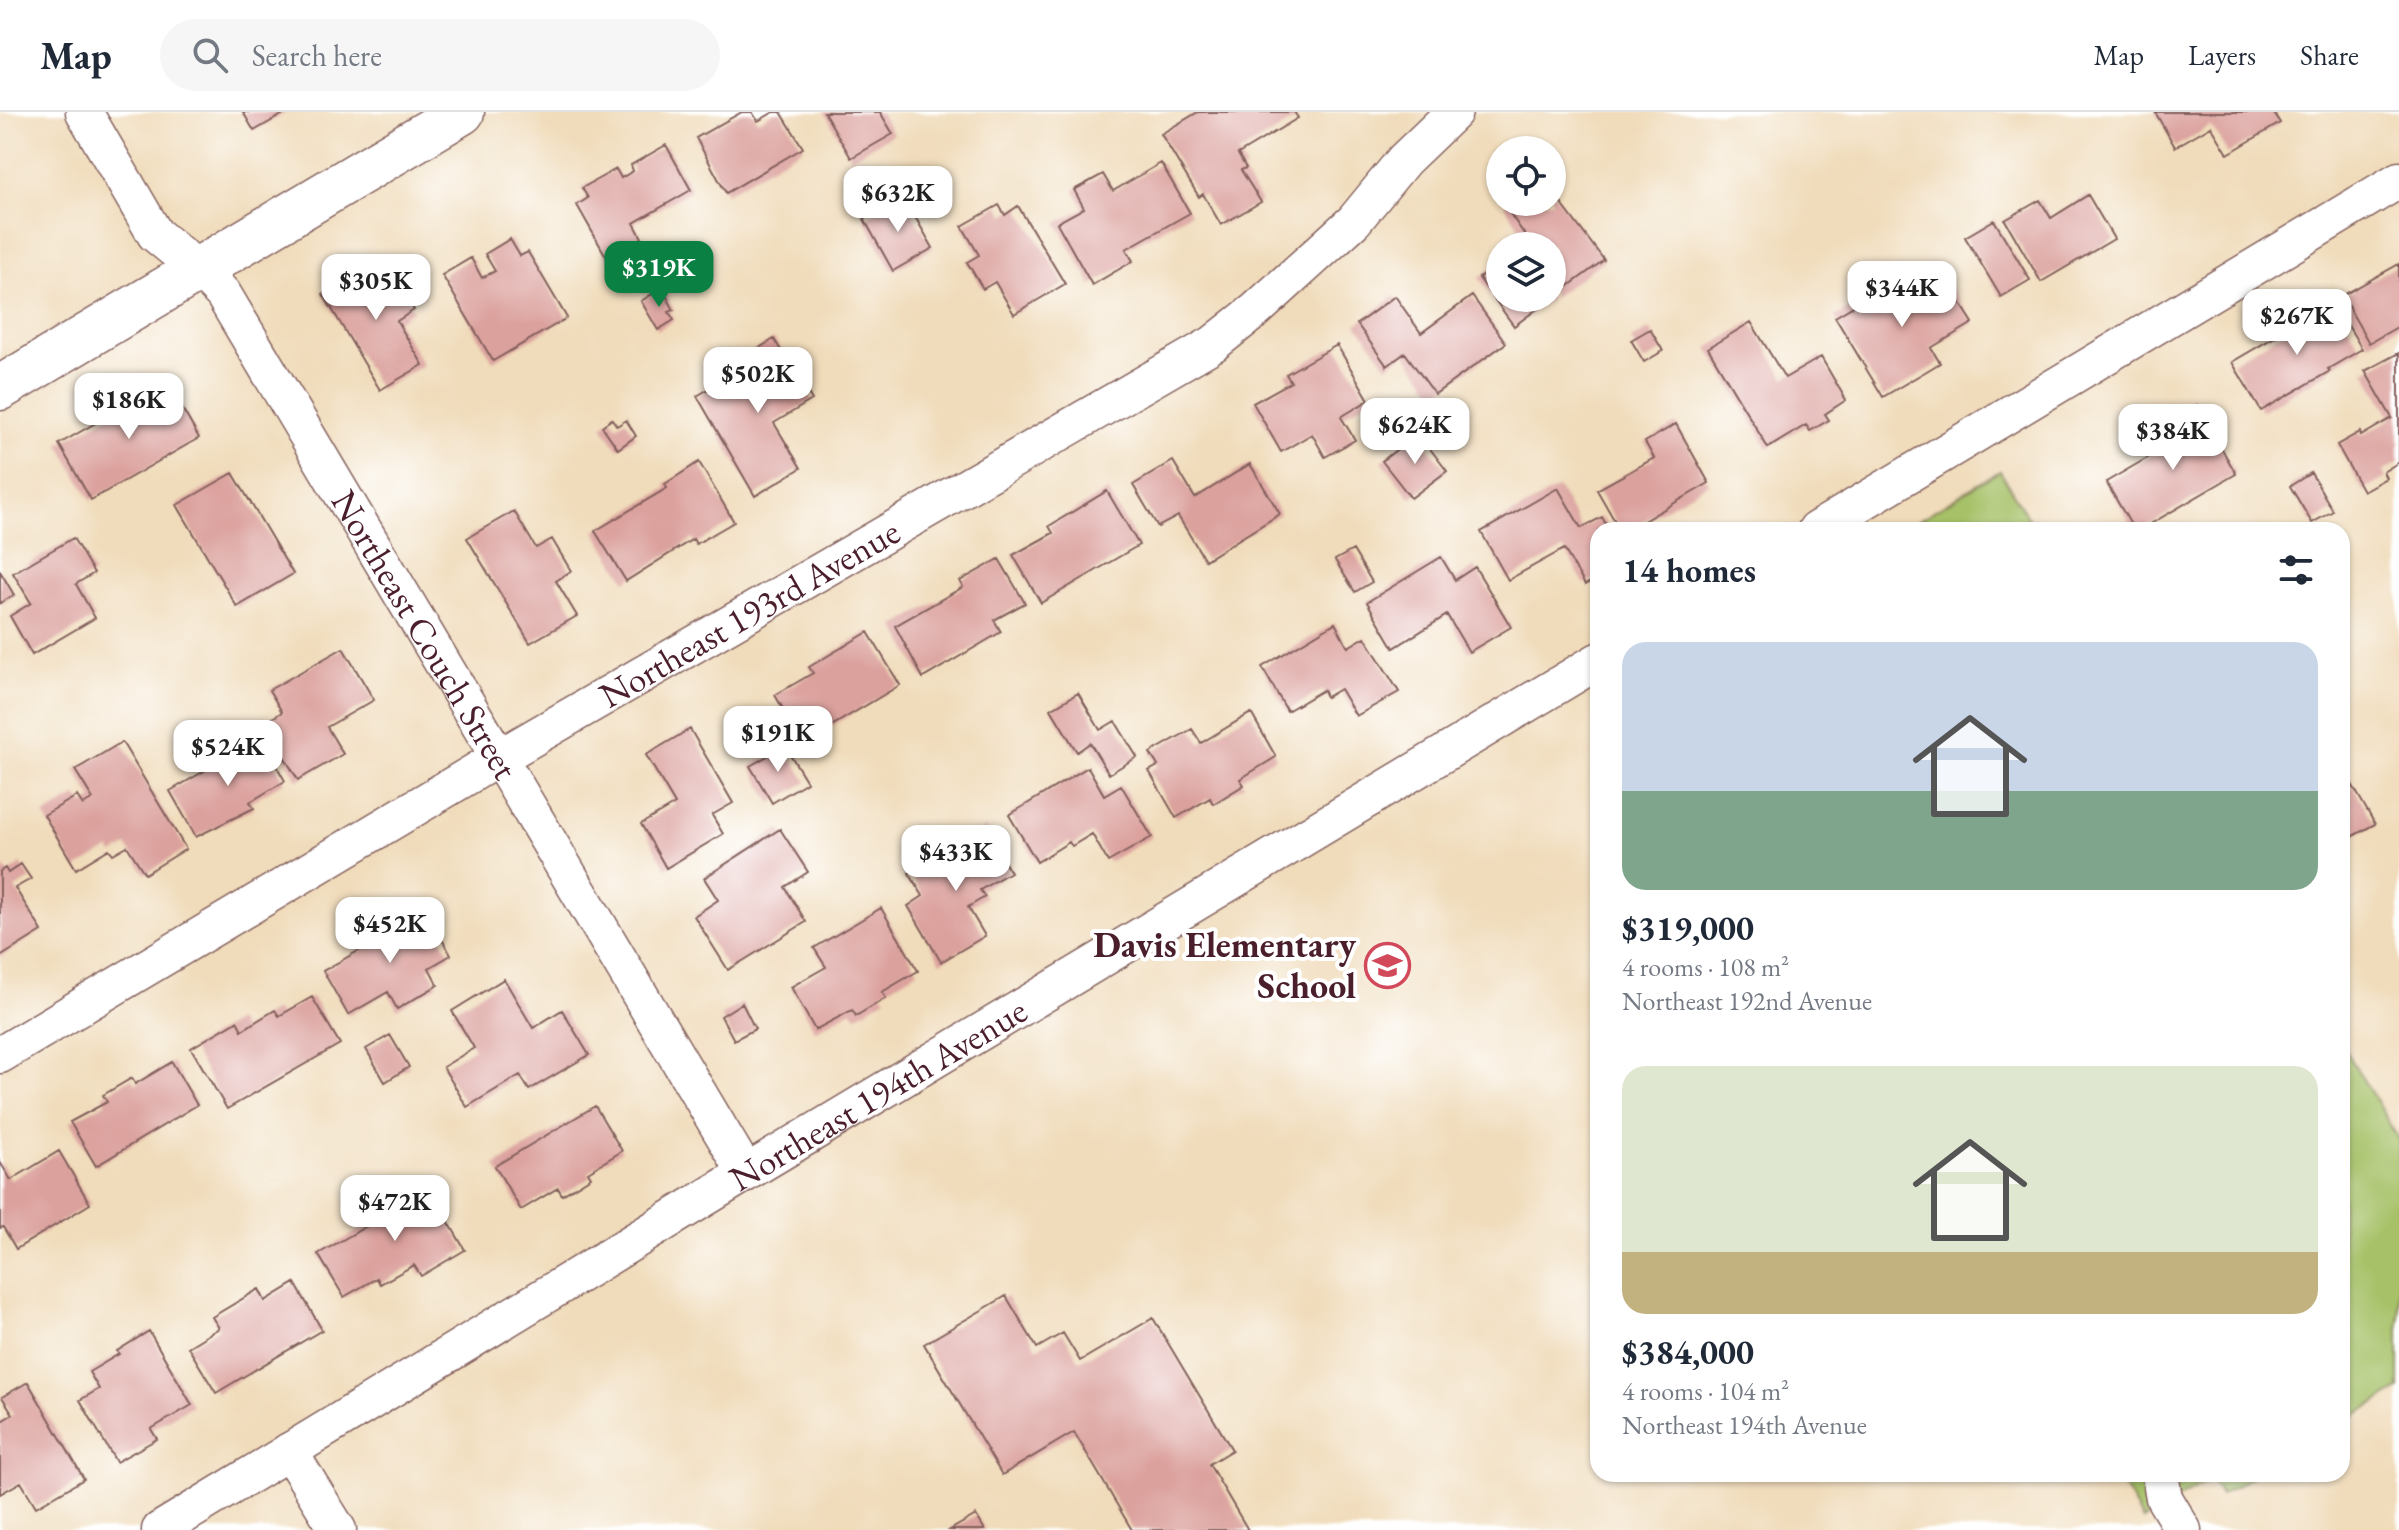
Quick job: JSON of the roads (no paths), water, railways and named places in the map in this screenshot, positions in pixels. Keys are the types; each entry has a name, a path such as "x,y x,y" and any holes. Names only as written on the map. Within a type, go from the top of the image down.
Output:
{"street":[{"name":"Northeast Couch Street","path":"84,112 155,234 223,294 746,1173"},
{"path":"0,388 462,112"},
{"name":"Northeast 193rd Avenue","path":"0,1055 500,757 1213,344 1256,310 1354,221 1404,160 1454,112"},
{"path":"1829,522 2399,180"},
{"name":"Northeast 194th Avenue","path":"160,1530 746,1173 1590,666"},
{"path":"289,1451 338,1530"},
{"path":"2161,1482 2164,1498 2183,1530"}],"place":[{"name":"Davis Elementary School","path":"1387,965"}]}
